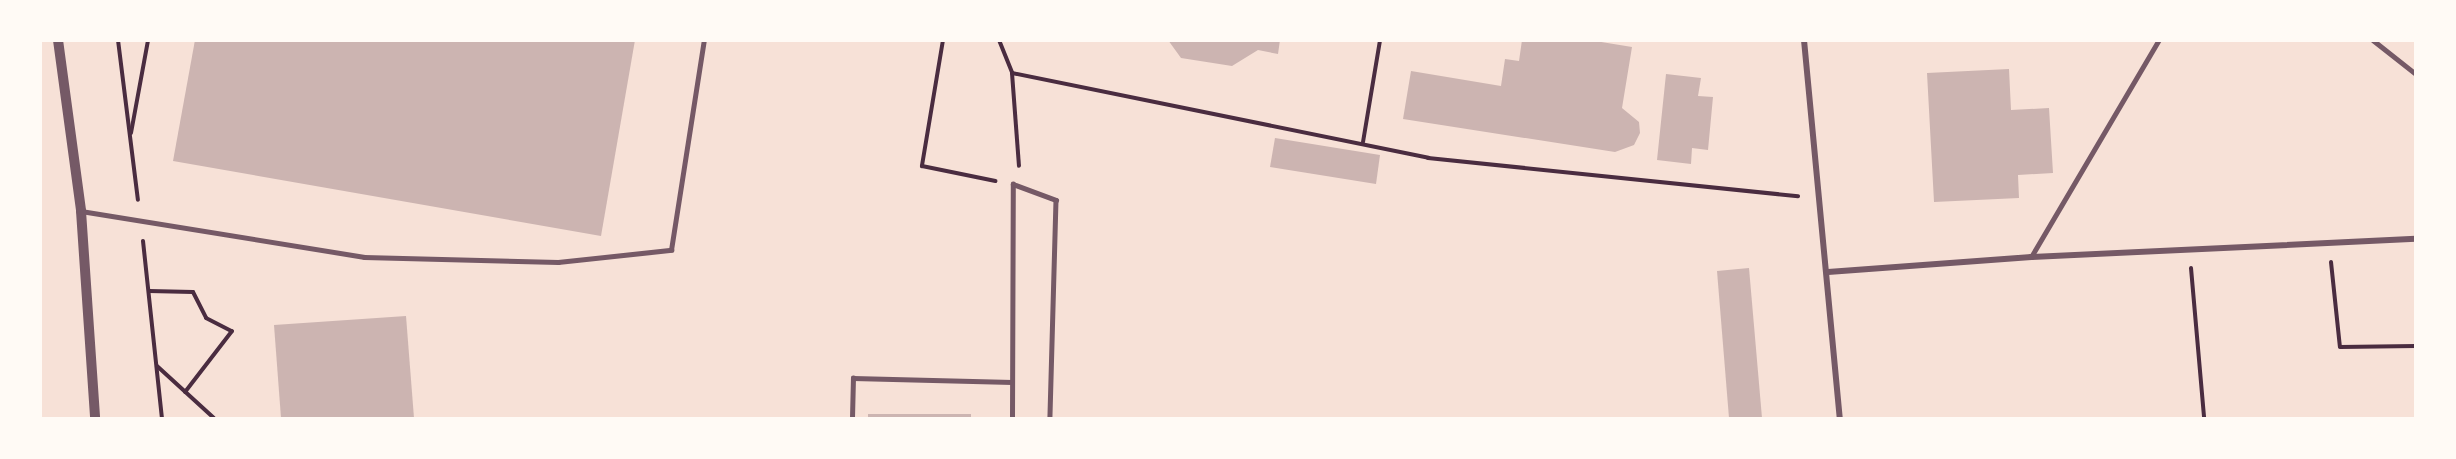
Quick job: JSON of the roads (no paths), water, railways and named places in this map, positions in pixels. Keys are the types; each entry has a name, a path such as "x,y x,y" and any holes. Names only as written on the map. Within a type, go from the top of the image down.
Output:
{"street":[{"path":"58,40 81,211 95,418"},
{"path":"1804,40 1818,197 1828,272 1839,418"},
{"path":"1828,272 2031,257 2415,238"}],"lane":[{"path":"81,211 364,257 558,262 671,250 704,40"},
{"path":"2031,257 2159,40"},
{"path":"2373,40 2415,74"},
{"path":"1012,418 1013,184 1056,200 1050,418"},
{"path":"852,418 853,378 1012,382"}]}
